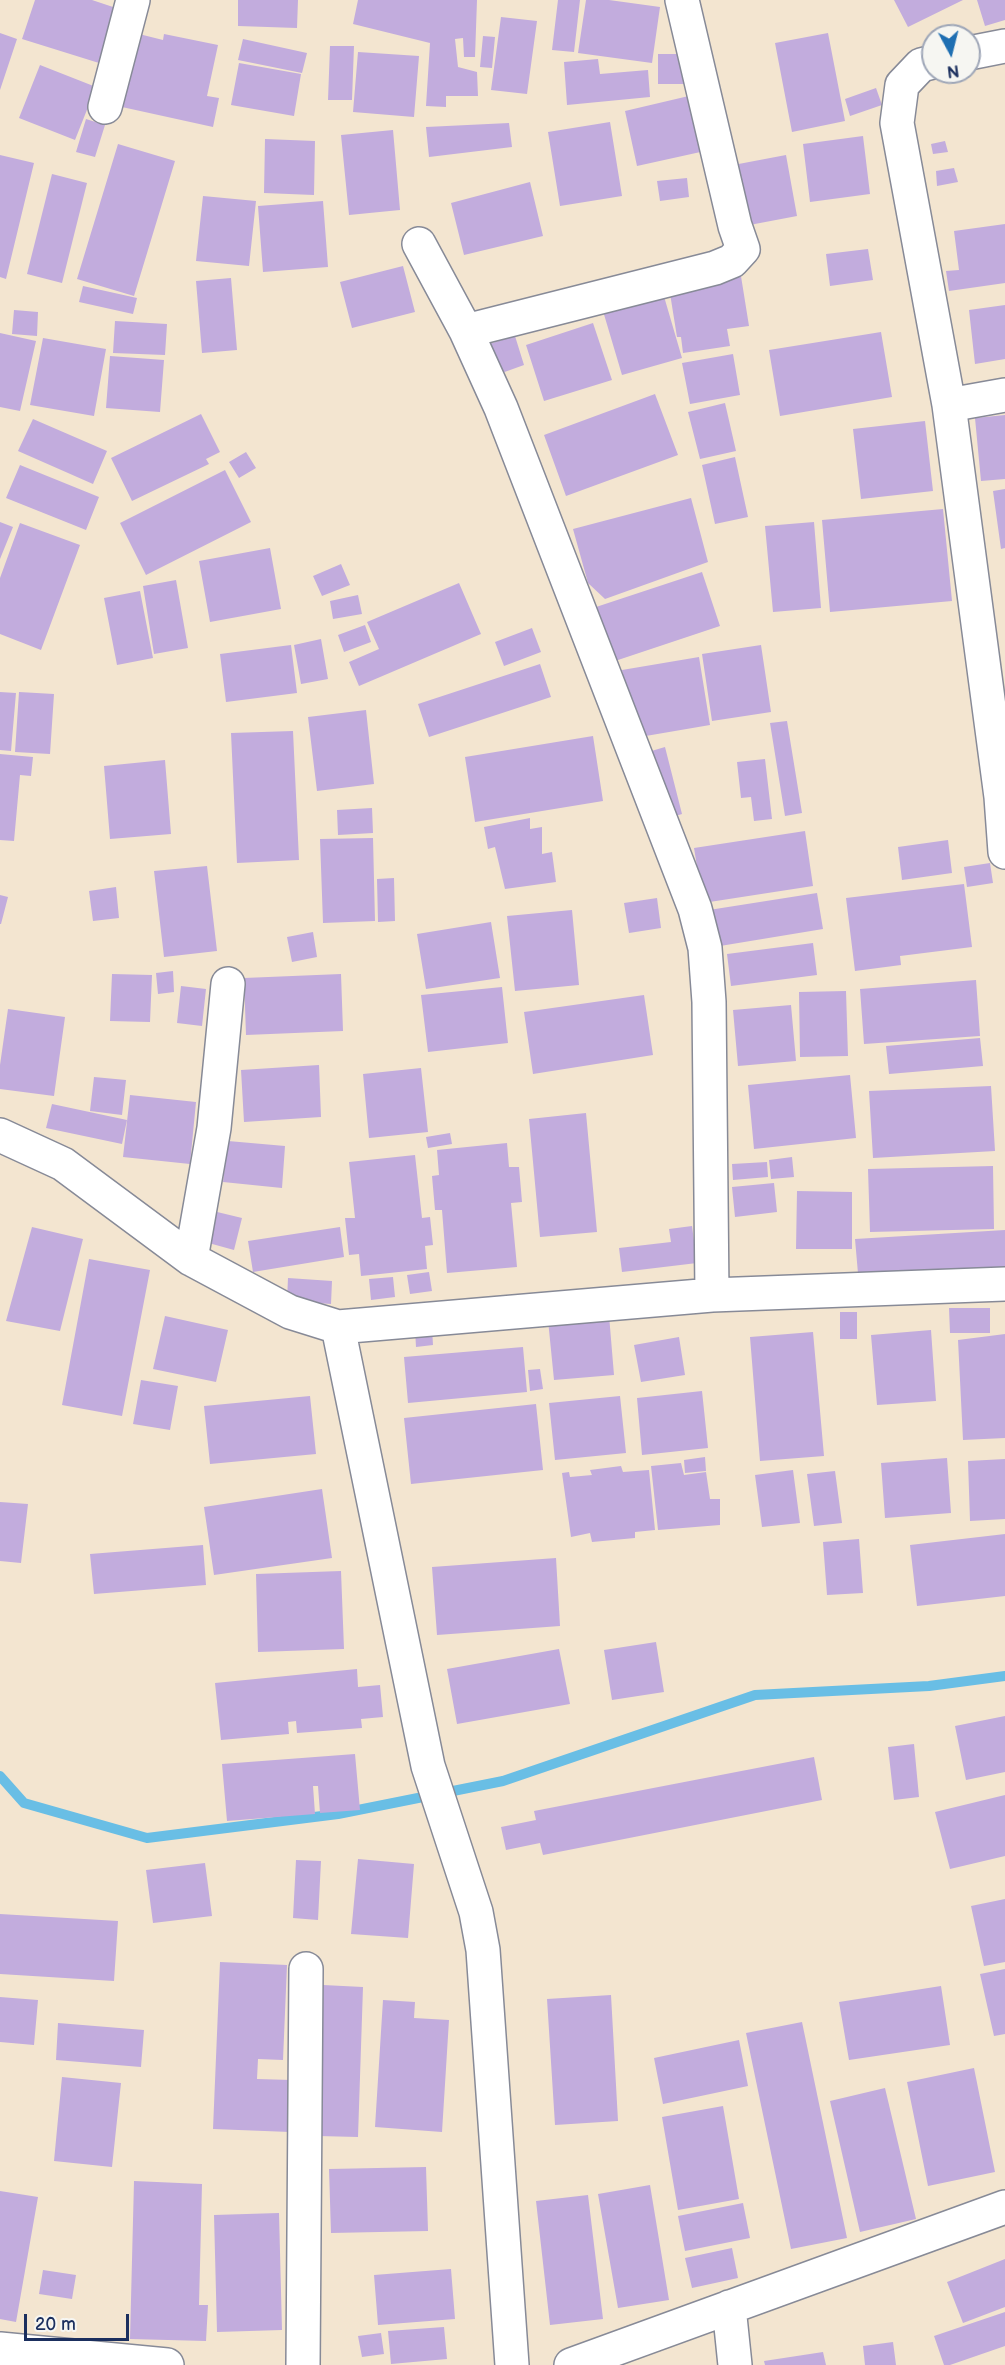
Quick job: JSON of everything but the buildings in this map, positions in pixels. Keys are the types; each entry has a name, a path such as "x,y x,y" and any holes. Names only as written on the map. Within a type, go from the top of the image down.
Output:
{"street":[{"path":"105,107 133,0"},
{"path":"466,332 715,268 732,261 743,249 735,226 682,0"},
{"path":"981,51 1005,46"},
{"path":"921,65 902,85 897,123 949,405 1003,796 1005,852"},
{"path":"419,244 466,332 506,419 695,909 705,948 709,1002 712,1295"},
{"path":"949,405 1005,395"},
{"path":"191,1259 214,1128 228,984"},
{"path":"0,1135 63,1164 191,1259 290,1312 338,1327 712,1295 1005,1284"},
{"path":"338,1327 428,1766 476,1912 483,1950 512,2365"},
{"path":"303,2365 306,1969"},
{"path":"572,2365 1005,2207"},
{"path":"729,2307 735,2365"},
{"path":"3,2355 167,2365"}],"waterway":[{"path":"0,1776 24,1803 147,1838 338,1814 503,1781 755,1695 929,1686 1005,1676"}]}
